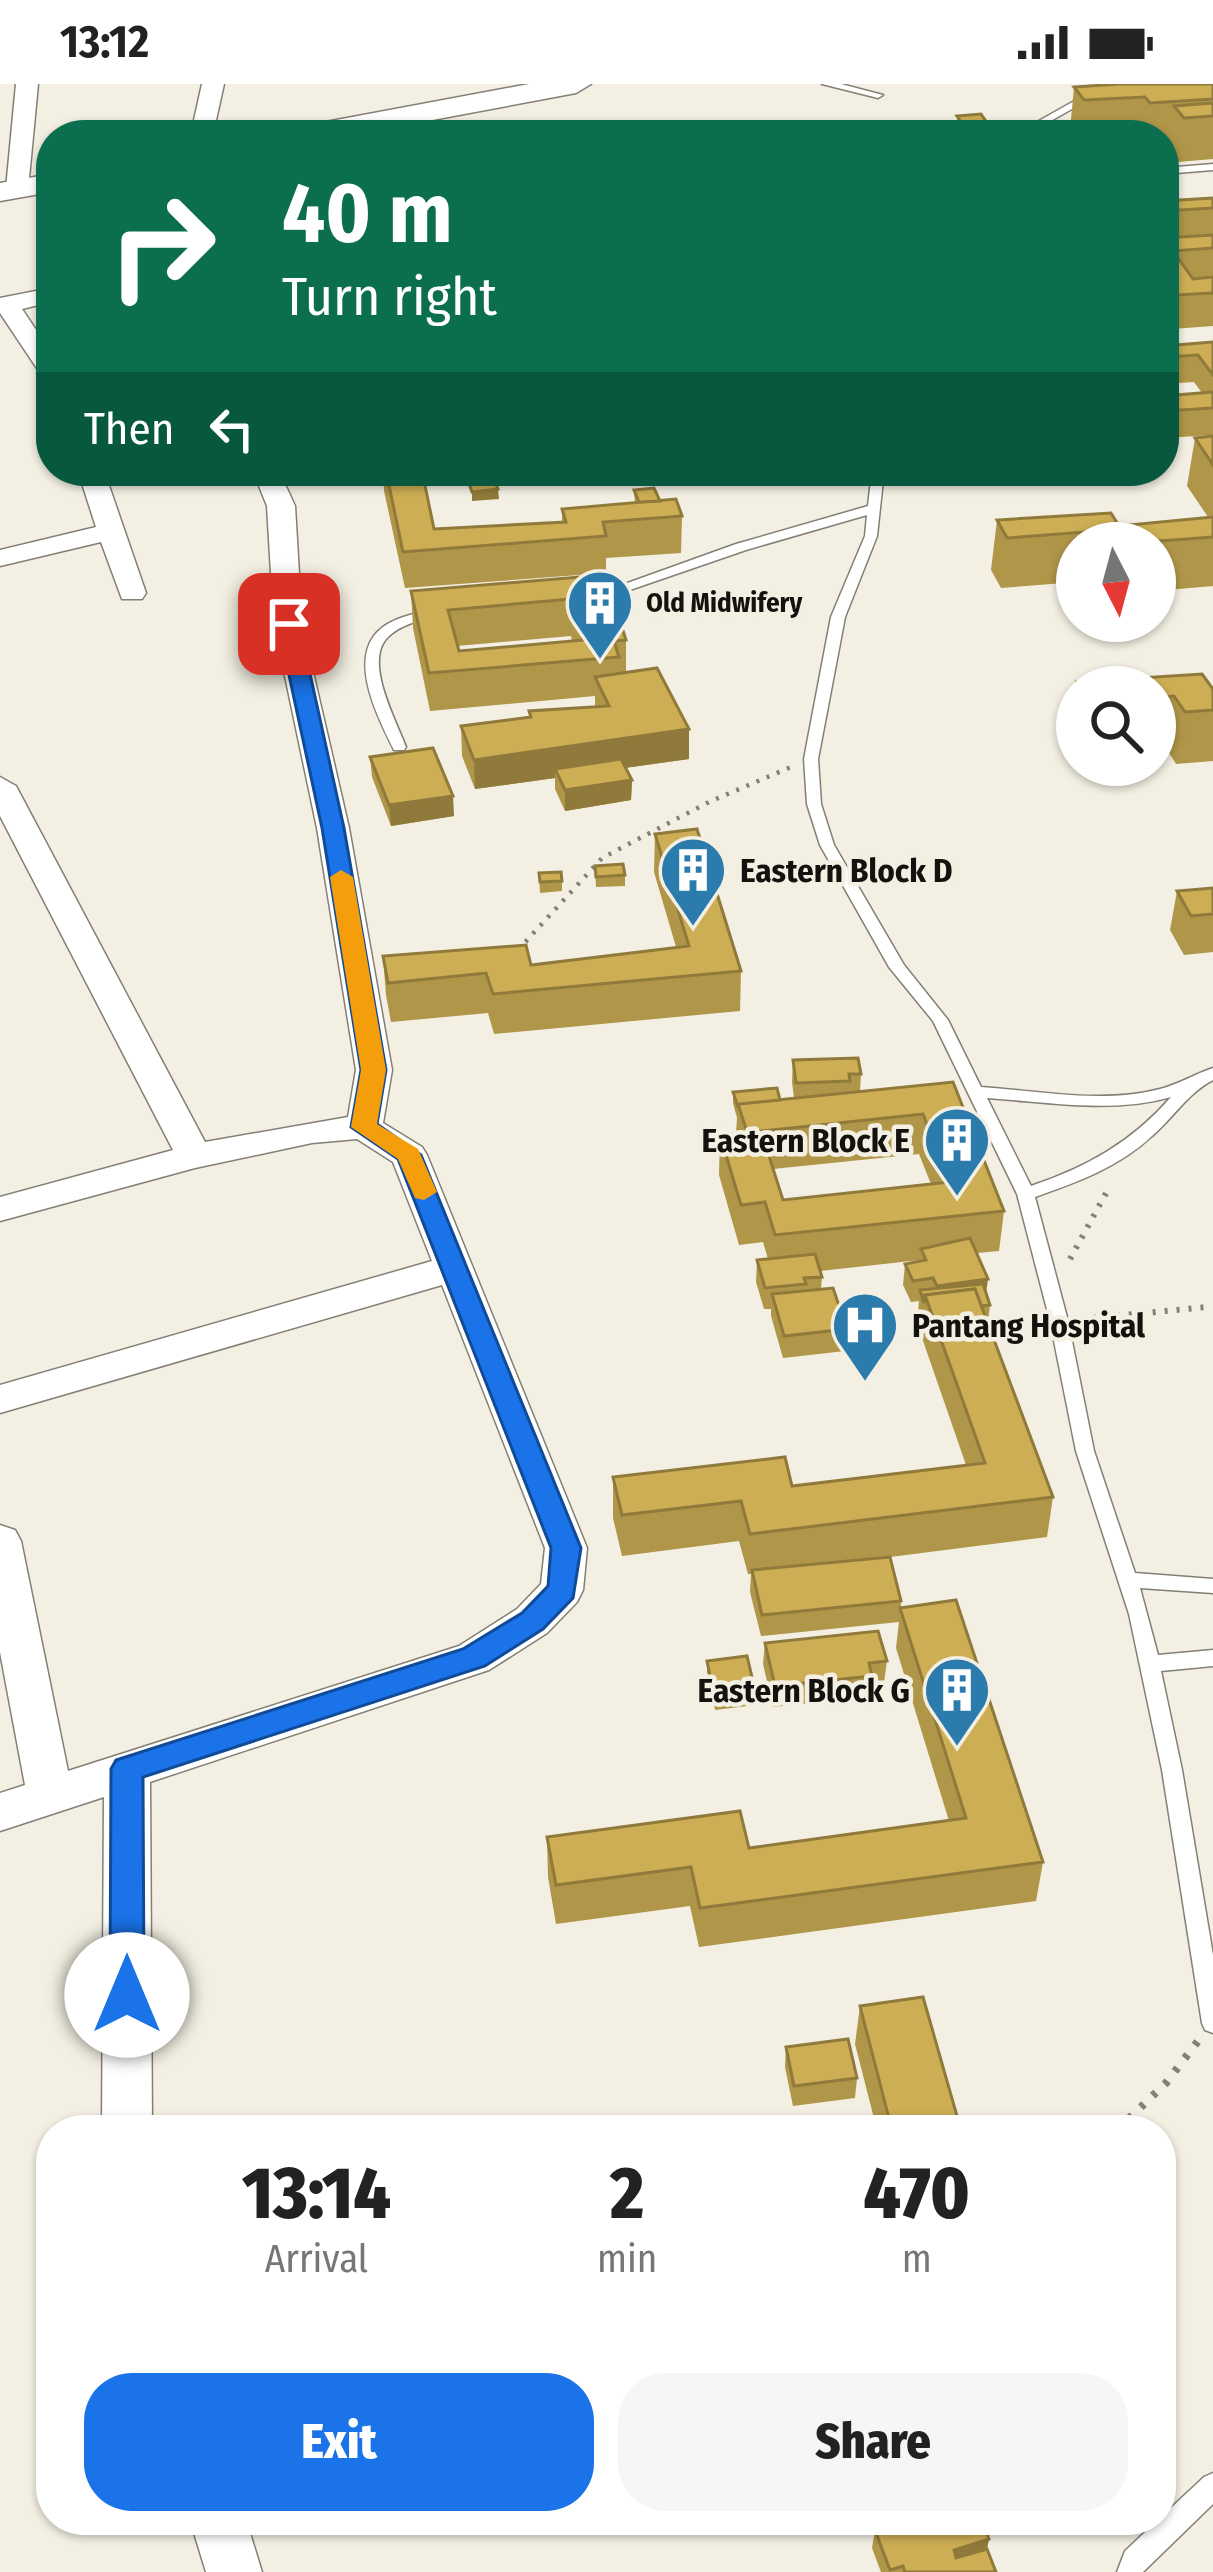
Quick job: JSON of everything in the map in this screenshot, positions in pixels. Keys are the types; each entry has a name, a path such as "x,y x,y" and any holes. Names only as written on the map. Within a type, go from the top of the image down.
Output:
{"street":[{"path":"9,191 27,84"},
{"path":"205,120 213,84"},
{"path":"384,120 576,84"},
{"path":"36,298 4,305 36,350"},
{"path":"96,486 132,593"},
{"path":"272,486 281,506 289,624 333,828 374,1070 364,1127"},
{"path":"0,557 110,532"},
{"path":"0,786 194,1156"},
{"path":"0,1210 194,1156 312,1131 364,1127 409,1155 566,1548 562,1590 532,1621 474,1658 0,1812"},
{"path":"0,1399 455,1268"},
{"path":"0,1541 50,1795"},
{"path":"127,1769 127,2115"},
{"path":"223,2535 235,2572"}],"lane":[{"path":"827,84 878,95"},
{"path":"1044,120 1112,88"},
{"path":"1179,169 1213,166"},
{"path":"877,486 859,572 838,617 811,759 814,804 827,845 897,967 940,1020 1026,1194 1059,1321 1085,1450 1150,1664 1213,2020"},
{"path":"575,603 876,508"},
{"path":"399,748 368,662 376,637 394,622 458,611"},
{"path":"1026,1194 1078,1177 1129,1151 1185,1091 1213,1073"},
{"path":"978,1091 1118,1100 1185,1091"},
{"path":"1128,1580 1213,1586"},
{"path":"1150,1664 1213,1658"},
{"path":"1176,2521 1213,2486"},
{"path":"1130,2572 1134,2560 1161,2535"}],"path":[{"path":"1179,346 1195,354"},
{"path":"513,956 602,858 709,802 811,759"},
{"path":"1052,1292 1129,1151"},
{"path":"1059,1321 1207,1307"},
{"path":"1132,2115 1188,2058 1213,2020"}],"building":[{"path":"1213,84 1213,99 1084,100 1074,87"},
{"path":"1213,103 1213,116 1184,118 1174,106"},
{"path":"981,114 985,120 960,120 957,116"},
{"path":"1213,198 1213,208 1179,210 1179,200"},
{"path":"1213,235 1213,248 1179,251 1179,237"},
{"path":"1179,259 1193,279 1213,277 1213,293 1179,295"},
{"path":"1213,342 1213,375 1198,355 1179,356 1179,345"},
{"path":"1213,392 1213,408 1179,410 1179,395"},
{"path":"1213,436 1213,465 1195,438"},
{"path":"389,486 425,486 434,529 566,522 562,509 676,499 682,516 603,522 606,536 403,552"},
{"path":"470,486 498,489 472,492"},
{"path":"654,488 660,501 639,502 634,490"},
{"path":"1111,513 1117,522 1056,522 1056,534 1007,538 997,520"},
{"path":"1213,517 1213,537 1176,540 1176,522 1161,522"},
{"path":"591,576 597,594 611,593 626,640 614,641 619,657 429,673 411,591","holes":["570,599 584,640 459,651 448,610"]},
{"path":"657,668 689,729 474,760 461,726 531,717 529,711 609,706 595,677"},
{"path":"1202,674 1213,689 1213,710 1185,712 1176,699 1176,676"},
{"path":"433,748 453,796 389,805 370,757"},
{"path":"621,759 632,780 565,790 555,769"},
{"path":"697,829 741,971 493,994 486,973 388,983 383,956 526,945 531,965 689,946 655,834"},
{"path":"623,864 625,875 596,877 595,866"},
{"path":"561,872 562,881 540,882 539,873"},
{"path":"1213,888 1213,914 1191,916 1177,891"},
{"path":"858,1058 861,1074 849,1074 850,1081 796,1083 793,1060"},
{"path":"953,1082 1004,1211 775,1235 765,1202 741,1205 720,1135 747,1132 738,1104","holes":["923,1114 950,1182 783,1200 761,1131"]},
{"path":"777,1088 780,1100 738,1107 733,1092"},
{"path":"970,1238 988,1279 937,1286 933,1278 913,1281 905,1264 926,1260 921,1249"},
{"path":"815,1254 822,1277 804,1278 806,1284 765,1288 757,1260"},
{"path":"983,1284 990,1305 981,1306 975,1289 925,1295 924,1303 920,1290"},
{"path":"833,1288 847,1329 784,1336 772,1294"},
{"path":"975,1289 1053,1497 750,1534 741,1501 622,1515 613,1477 785,1457 792,1486 985,1463 925,1295"},
{"path":"890,1557 901,1601 762,1615 752,1570"},
{"path":"956,1600 1043,1862 700,1908 691,1867 556,1885 547,1837 740,1811 749,1848 966,1818 900,1608"},
{"path":"878,1631 887,1661 869,1663 872,1676 775,1686 765,1643"},
{"path":"747,1656 756,1694 715,1699 707,1661"},
{"path":"923,1997 957,2115 888,2115 860,2006"},
{"path":"848,2039 857,2078 794,2086 786,2047"},
{"path":"877,2535 988,2535 989,2539 954,2550 956,2558 987,2549 996,2572 905,2572 903,2566 890,2570"}],"slow traffic":[{"path":"341,877 374,1070 364,1127 409,1155 424,1192"}],"place":[{"name":"Old Midwifery","path":"600,662"},
{"name":"Eastern Block D","path":"693,929"},
{"name":"Eastern Block E","path":"957,1199"},
{"name":"Pantang Hospital","path":"865,1384"},
{"name":"Eastern Block G","path":"957,1749"}],"route":[{"path":"127,1995 127,1769 474,1658 532,1621 562,1590 566,1548 409,1155 364,1127 374,1070 333,828 289,624"}]}
